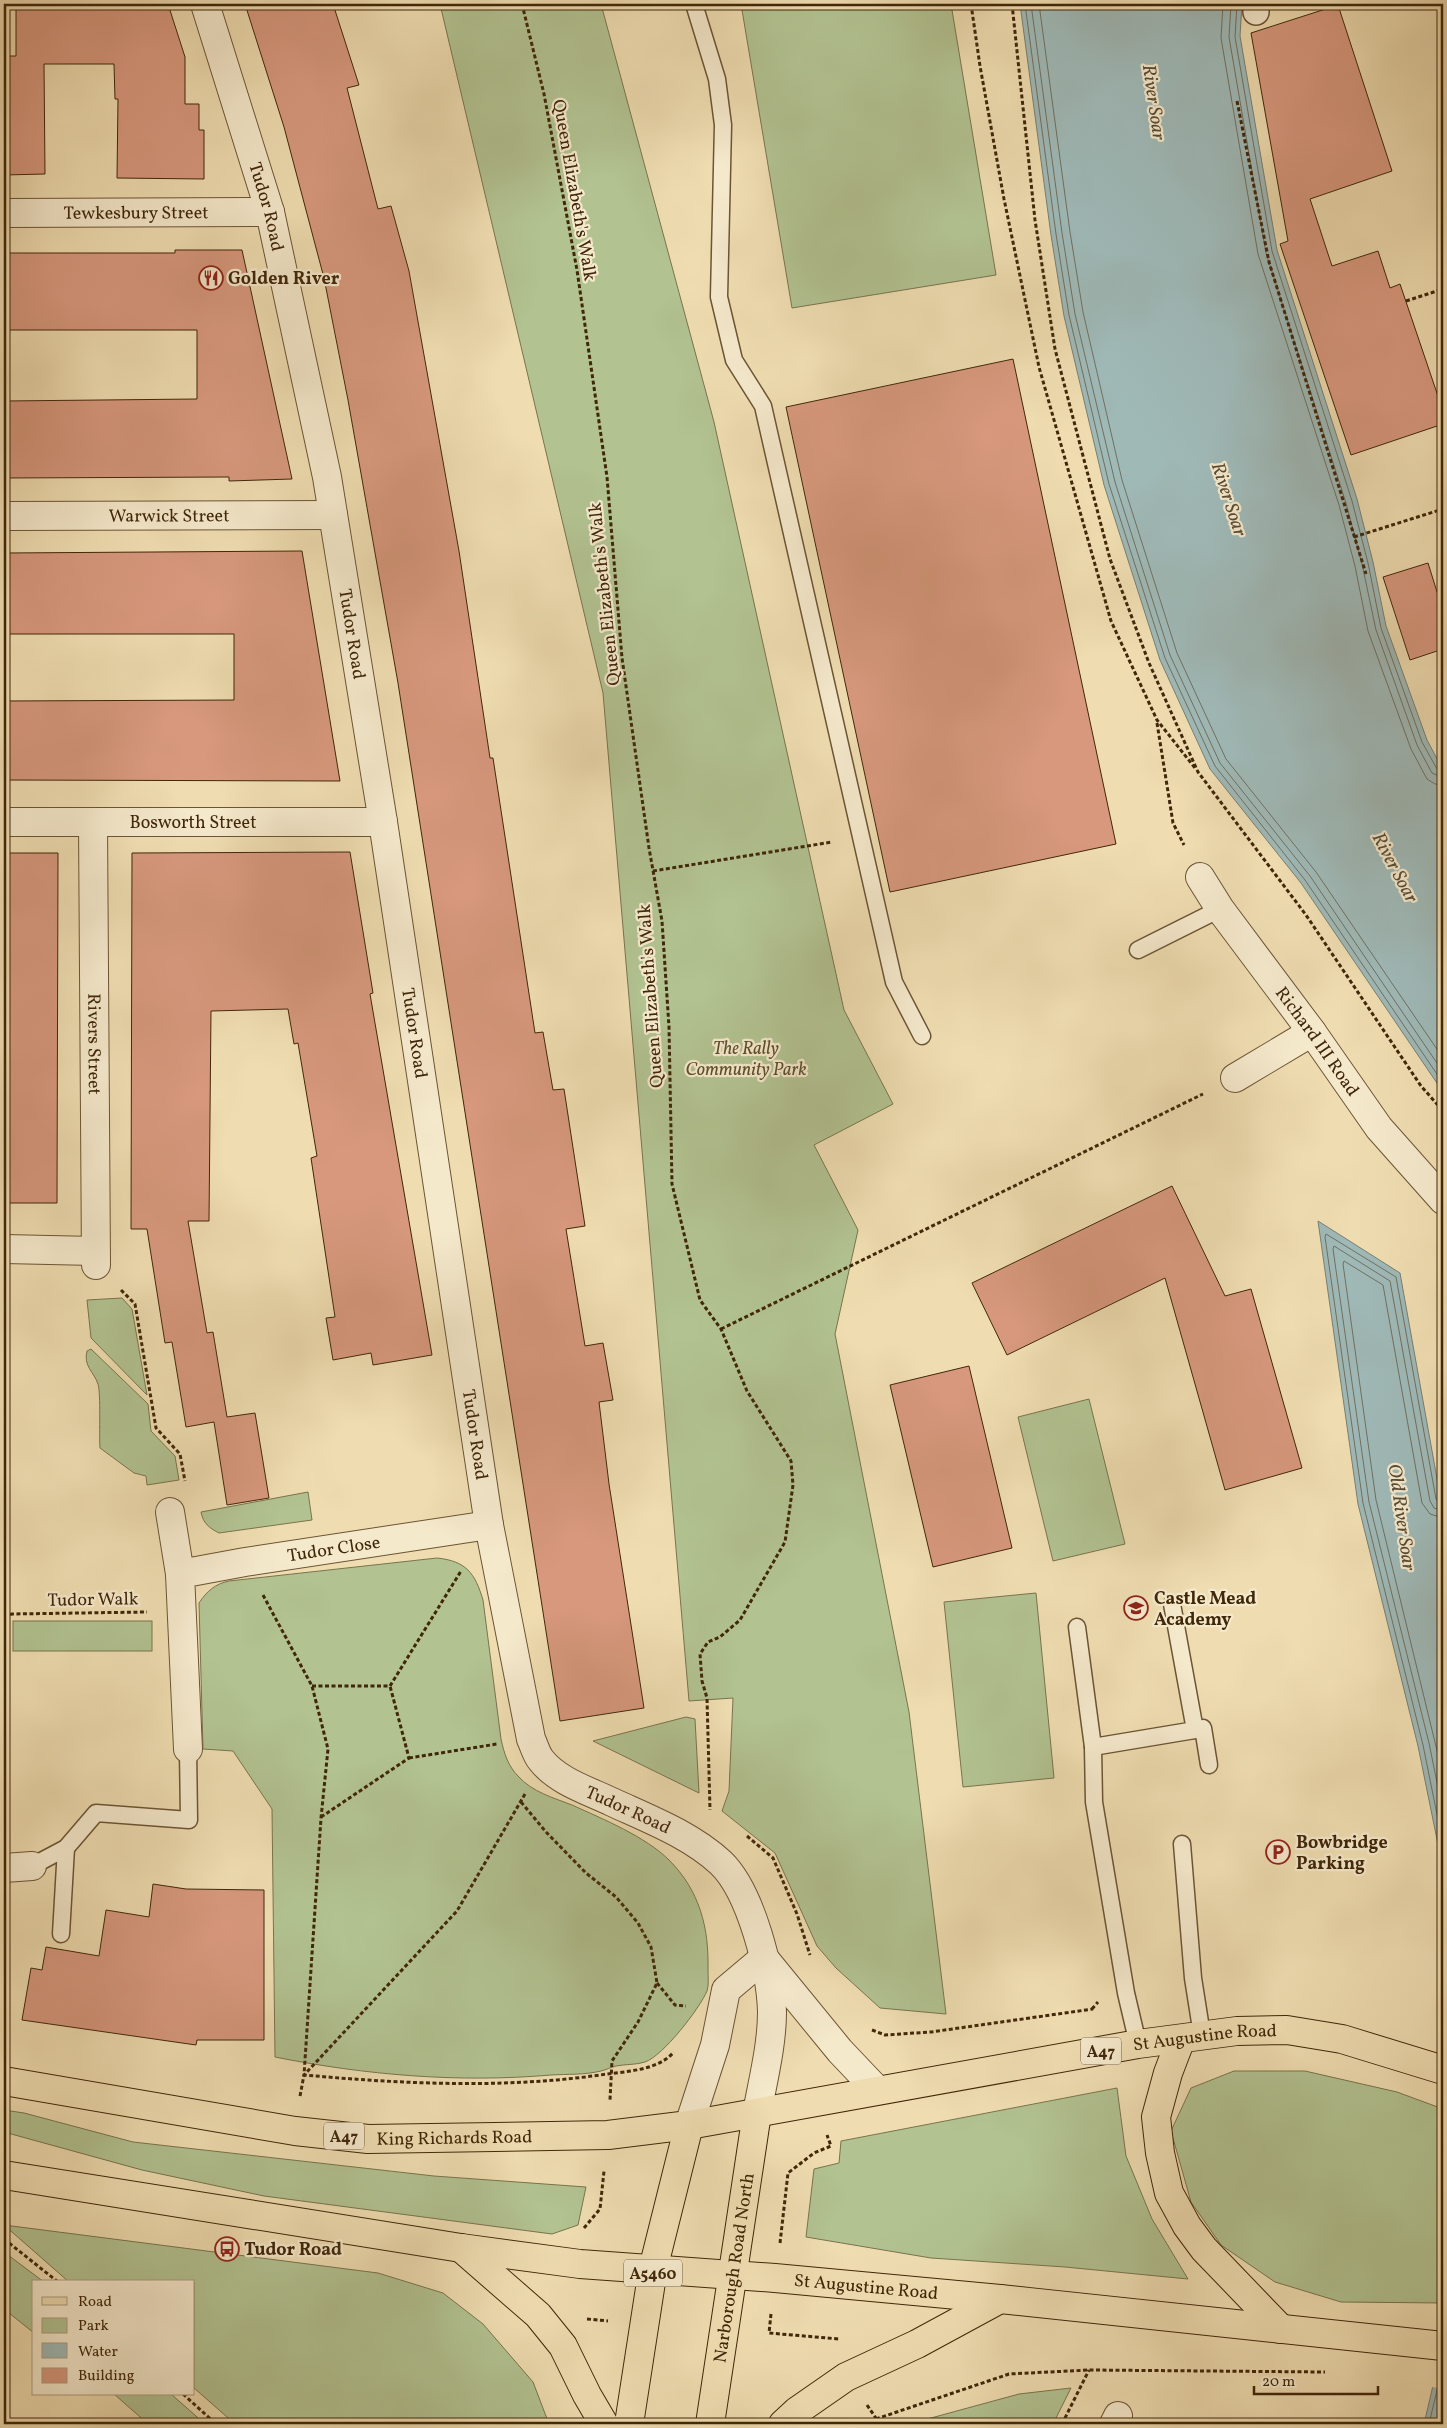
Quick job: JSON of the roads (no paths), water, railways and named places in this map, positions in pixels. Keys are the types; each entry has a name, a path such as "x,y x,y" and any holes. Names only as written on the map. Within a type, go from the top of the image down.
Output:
{"main road":[{"name":"St Augustine Road","path":"757,2113 1138,2044 1237,2031 1286,2030 1342,2039 1443,2070"},
{"path":"1192,2037 1168,2073 1156,2117 1160,2153 1169,2193 1187,2226 1204,2249 1281,2329"},
{"name":"King Richards Road","path":"4,2081 295,2131 368,2139 608,2135 689,2125 757,2113"},
{"name":"Narborough Road North","path":"710,2424 757,2113"},
{"name":"A5460","path":"629,2424 653,2269 689,2125"},
{"path":"4,2176 461,2248 580,2264 732,2276"},
{"path":"461,2248 538,2315 563,2346 587,2395 604,2424"},
{"name":"St Augustine Road","path":"732,2276 775,2278 1000,2299 1438,2346"},
{"name":"St Augustine Road","path":"783,2424 797,2411 846,2376 917,2344 1000,2299"}],"street":[{"name":"Tudor Road","path":"205,4 270,212 327,477 383,822 489,1525 536,1749 564,1779 695,1843 722,1864 737,1885 751,1914 764,1958 772,2011 757,2113"},
{"name":"Tewkesbury Street","path":"4,214 270,212"},
{"name":"Warwick Street","path":"4,516 333,515"},
{"name":"Bosworth Street","path":"4,822 383,822"},
{"name":"Rivers Street","path":"4,1249 95,1258 93,823"},
{"name":"Richard III Road","path":"1200,877 1220,908 1312,1032 1379,1128 1443,1200"},
{"path":"1235,1078 1312,1032"},
{"path":"170,1512 180,1574 188,1750"},
{"name":"Tudor Close","path":"180,1574 245,1562 489,1525"},
{"path":"4,1868 32,1866"},
{"name":"Tudor Road","path":"764,1958 840,2051 878,2090"},
{"path":"689,2125 715,2045 726,1990 764,1958"}],"lane":[{"path":"694,4 717,79 723,125 719,297 734,360 763,406 894,982 922,1036"},
{"path":"1138,950 1220,908"},
{"path":"1172,1604 1195,1730"},
{"path":"1077,1627 1093,1747 1094,1802 1128,2003 1138,2044"},
{"path":"1093,1747 1203,1728 1209,1765"},
{"path":"32,1866 66,1848 96,1813 189,1820 188,1750"},
{"path":"1182,1844 1193,1978 1192,2037"},
{"path":"61,1934 66,1848"}],"water":[{"name":"River Soar","path":"1020,4 1242,4 1240,36 1277,250 1357,499 1373,562 1386,626 1427,740 1443,770 1443,1092 1301,883 1210,769 1160,660 1104,485 1064,316 1051,235"},
{"name":"Old River Soar","path":"1318,1221 1400,1273 1443,1512 1443,1869 1418,1746 1358,1504"},
{"path":"1443,2343 1443,2424 1424,2424"}],"place":[{"name":"Golden River","path":"211,278"},
{"name":"Castle Mead Academy","path":"1136,1608"},
{"name":"Bowbridge Parking","path":"1278,1852"},
{"name":"Tudor Road","path":"227,2249"}],"park label":[{"name":"The Rally Community Park","path":"746,1058"}]}
